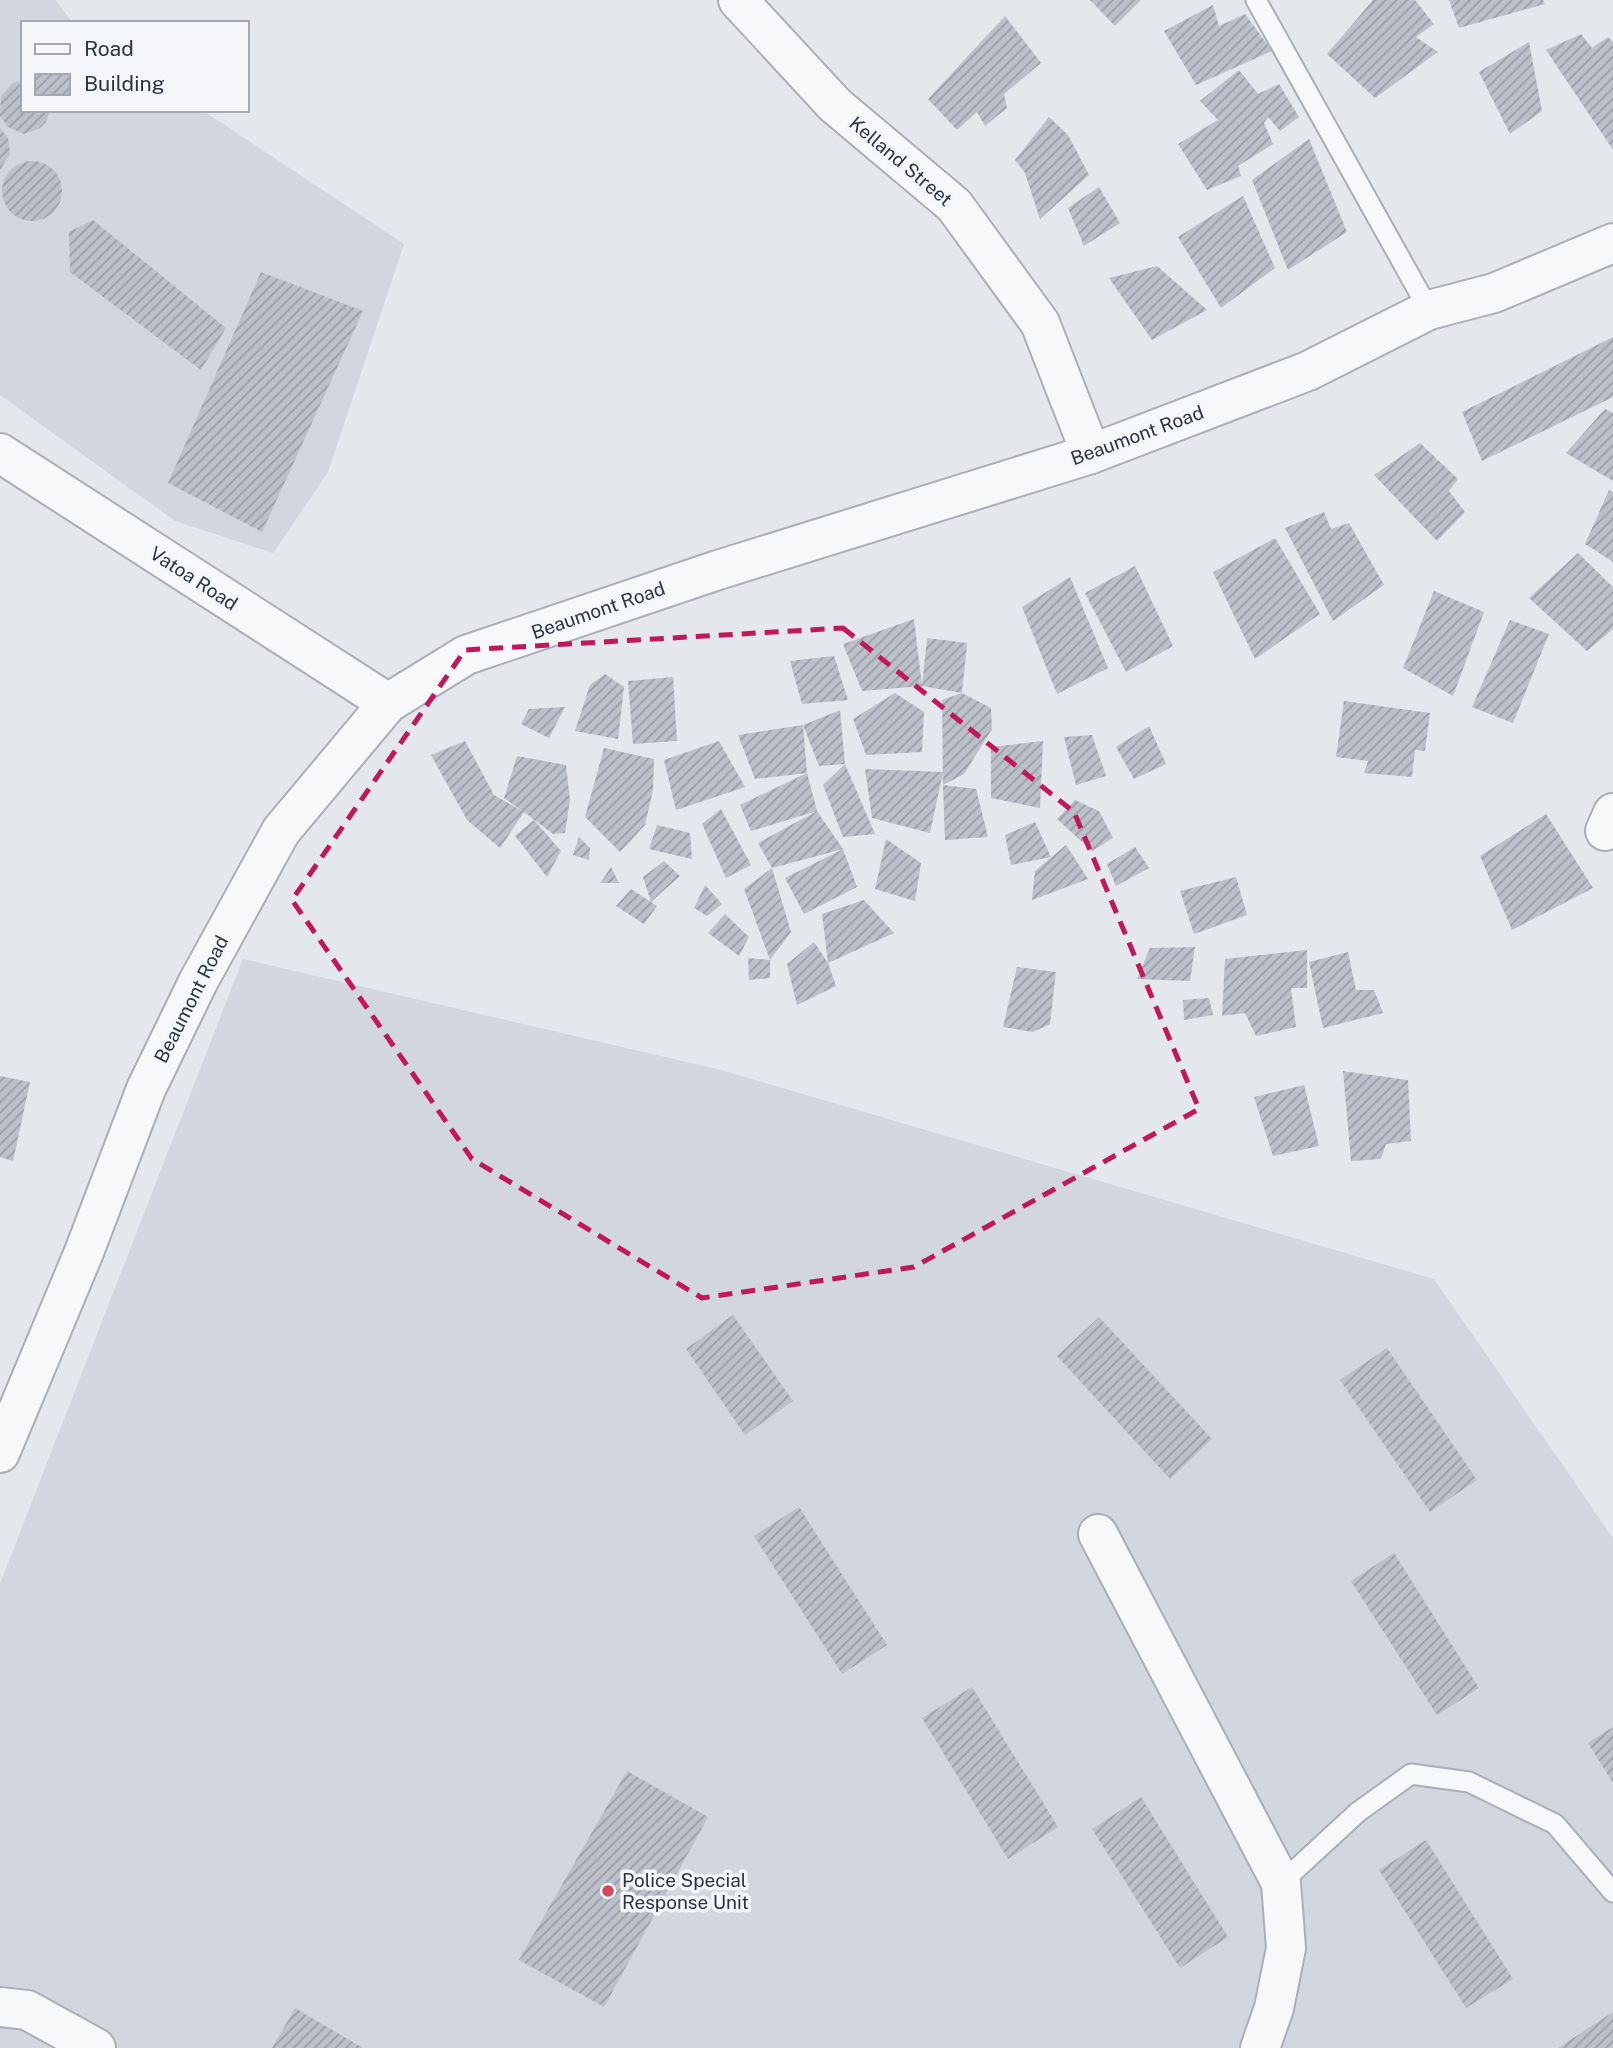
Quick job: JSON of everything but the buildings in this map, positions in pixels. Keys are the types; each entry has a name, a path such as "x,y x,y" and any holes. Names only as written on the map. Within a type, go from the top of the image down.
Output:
{"street":[{"name":"Kelland Street","path":"738,0 835,105 954,205 1040,323 1091,454"},
{"name":"Beaumont Road","path":"0,1453 84,1252 146,1089 198,982 281,831 388,703 466,655 718,570 1091,454 1308,371 1429,310 1494,293 1613,243"},
{"name":"Vatoa Road","path":"0,453 388,703"},
{"path":"1098,1534 1281,1884 1286,1948 1274,2008 1260,2048"},
{"path":"0,2007 27,2010 96,2048"}],"lane":[{"path":"1256,0 1429,310"},
{"path":"1281,1884 1358,1812 1411,1774 1469,1782 1555,1824 1613,1892"}],"highlighted area":[{"path":"843,628 1074,812 1199,1109 914,1267 702,1298 472,1159 292,900 465,650"}],"shaded area":[{"path":"0,0 55,0 71,21 21,21 21,112 205,112 404,244 328,472 273,553 175,521 0,395"},
{"path":"243,959 721,1070 1434,1279 1613,1538 1613,2048 0,2048 0,1584"}],"place":[{"name":"Police Special Response Unit","path":"608,1891"}]}
